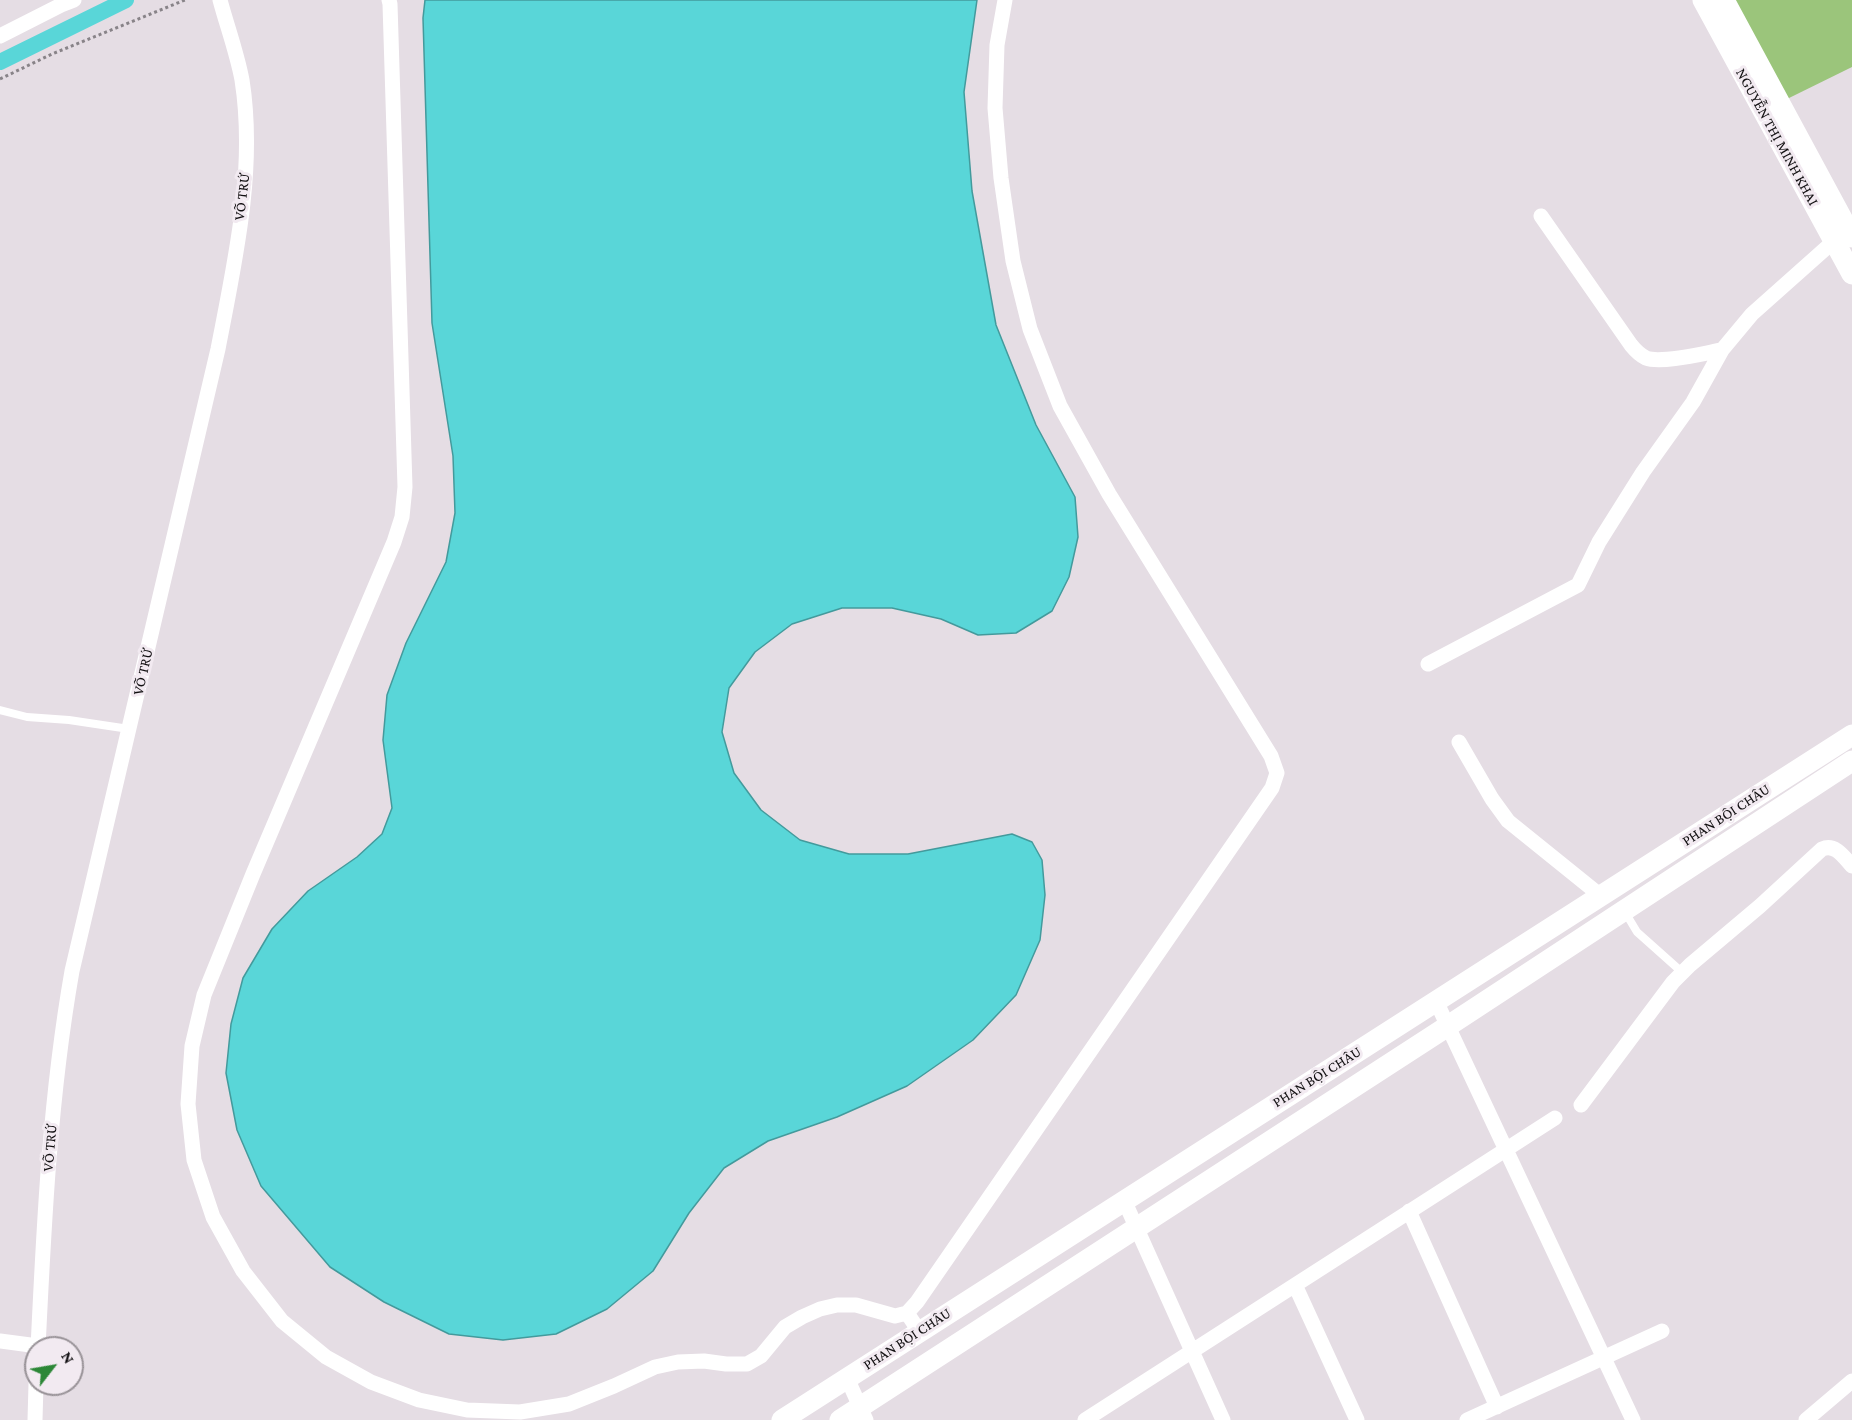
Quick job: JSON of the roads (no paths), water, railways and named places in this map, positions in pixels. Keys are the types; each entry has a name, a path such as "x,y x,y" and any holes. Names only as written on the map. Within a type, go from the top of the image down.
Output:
{"street":[{"path":"0,36 74,0"},
{"name":"VÕ TRỨ","path":"39,1336 50,1137 65,1010 82,921 130,729 218,349 232,275 246,174 246,125 241,78 220,0"},
{"path":"389,0 405,487 402,516 394,542 204,995 192,1046 188,1104 194,1160 213,1217 243,1271 282,1321 327,1357 372,1382 419,1400 467,1410 520,1412 569,1404 655,1367 678,1362 747,1364 761,1356 785,1328 820,1309 837,1305 856,1305 913,1322 917,1302 1272,788 1277,773 1271,756 1109,494 1060,406 1030,329 1013,261 994,108 997,45 1005,0"},
{"name":"NGUYỄN THỊ MINH KHAI","path":"1702,0 1845,237"},
{"name":"NGUYỄN THỊ MINH KHAI","path":"1724,0 1845,237 1852,274"},
{"path":"1541,216 1638,353 1646,358 1656,359 1694,356 1722,350"},
{"path":"1428,664 1578,585 1599,542 1643,472 1693,402 1722,350 1752,314 1845,237"},
{"name":"PHAN BỘI CHÂU","path":"782,1420 847,1378 913,1322 1124,1200 1852,735"},
{"path":"1459,742 1492,799 1508,821 1600,896"},
{"name":"PHAN BỘI CHÂU","path":"840,1420 863,1414 1136,1228 1852,761"},
{"path":"1581,1105 1656,1003 1683,973 1822,849 1827,847 1835,849 1852,866"},
{"path":"1436,1001 1633,1420"},
{"path":"1085,1420 1555,1118"},
{"path":"1124,1200 1223,1420"},
{"path":"1409,1211 1497,1407"},
{"path":"1295,1285 1357,1420"},
{"path":"1467,1420 1662,1331"},
{"path":"0,1341 24,1345"},
{"path":"847,1378 863,1414"},
{"path":"1806,1420 1852,1381"},
{"path":"35,1420 36,1396"}],"lane":[{"path":"0,710 27,717 69,720 130,729"},
{"path":"1624,910 1636,932 1683,973"}],"water":[{"path":"425,0 977,0 964,92 972,191 996,325 1036,425 1075,497 1078,537 1069,577 1052,611 1016,633 978,635 941,619 892,608 842,608 792,624 755,652 729,688 722,732 734,773 761,810 800,840 849,854 908,854 1012,834 1032,842 1042,860 1045,895 1040,940 1016,995 973,1040 907,1086 837,1117 768,1141 724,1168 689,1213 653,1271 607,1309 556,1334 503,1340 449,1334 384,1302 330,1267 261,1186 237,1130 226,1073 231,1024 243,978 272,929 308,891 357,857 382,834 392,808 383,740 387,695 406,643 446,562 455,513 453,456 432,323 423,18"}],"waterway":[{"path":"0,62 126,0"}]}
